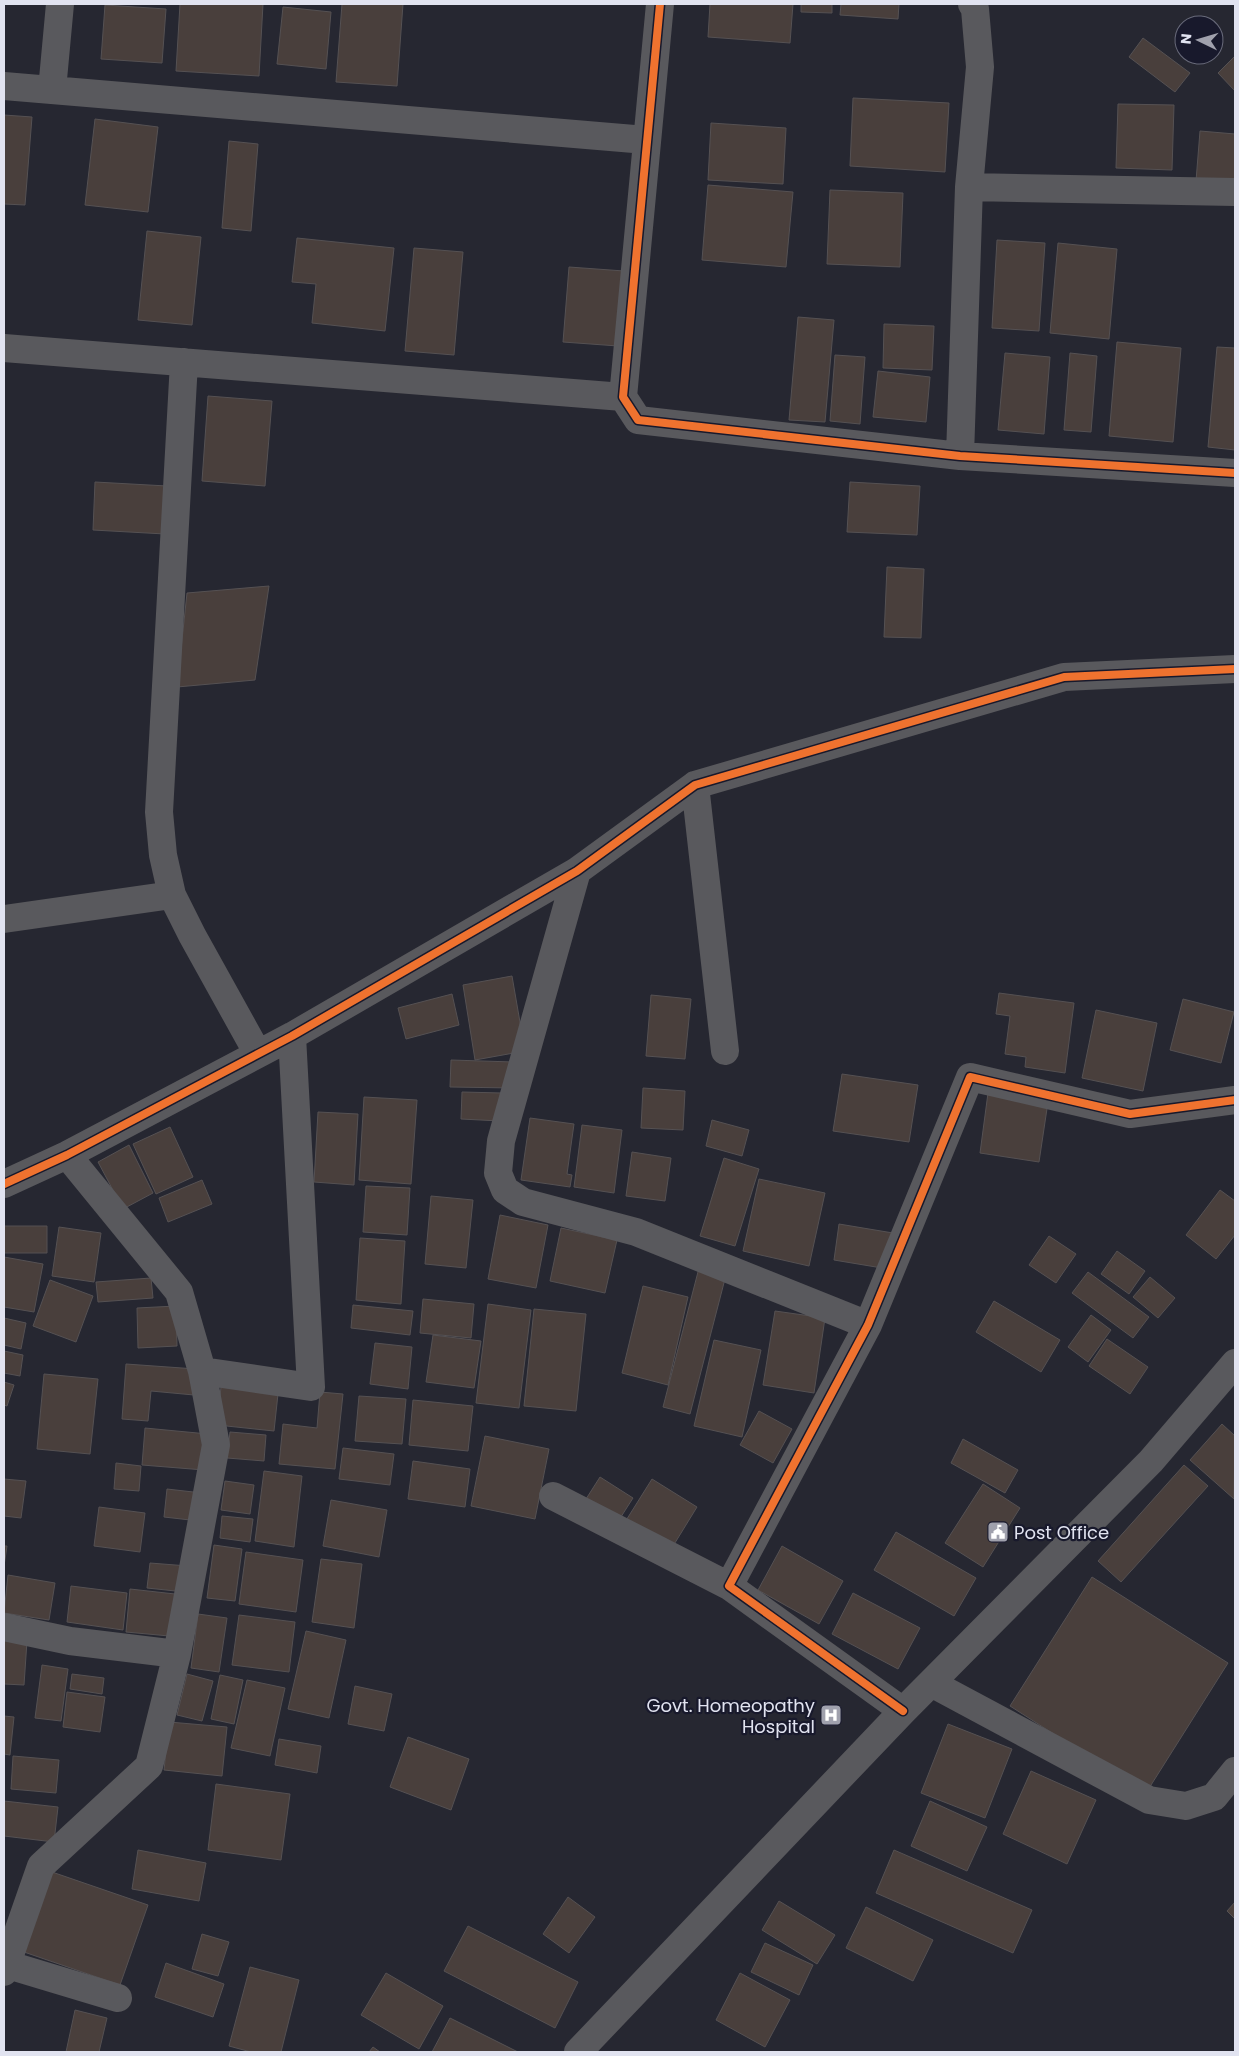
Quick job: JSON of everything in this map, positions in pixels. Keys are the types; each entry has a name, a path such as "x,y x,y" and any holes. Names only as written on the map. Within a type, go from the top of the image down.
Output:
{"street":[{"path":"52,90 60,4"},
{"path":"660,4 623,396 638,420 960,456 1235,473"},
{"path":"960,456 969,187 980,66 975,9 972,4"},
{"path":"4,86 646,140"},
{"path":"969,187 1235,192"},
{"path":"4,348 623,396"},
{"path":"184,362 159,812 163,855 172,894 192,935 258,1054"},
{"path":"4,1184 67,1155 292,1036 577,871 695,785 1064,677 1235,669"},
{"path":"695,785 725,1051"},
{"path":"577,871 500,1141 498,1173 504,1190 523,1202 636,1232 868,1325"},
{"path":"4,919 172,894"},
{"path":"202,1371 311,1387 292,1036"},
{"path":"728,1586 868,1325 970,1077 1130,1114 1235,1100"},
{"path":"67,1155 179,1292 202,1371 216,1445 177,1654 149,1766 40,1866 5,1968 118,1998"},
{"path":"578,2052 903,1711 1150,1461 1235,1363"},
{"path":"553,1496 728,1586 903,1711"},
{"path":"4,1627 70,1641 177,1654"},
{"path":"931,1683 1149,1800 1186,1806 1214,1797 1235,1771"}],"building":[{"path":"180,4 263,4 259,76 176,71"},
{"path":"342,4 403,4 397,86 336,82"},
{"path":"710,4 793,4 790,43 708,37"},
{"path":"801,4 832,4 832,13 801,12"},
{"path":"841,4 899,4 898,19 840,15"},
{"path":"105,5 166,9 162,63 101,59"},
{"path":"283,7 331,12 326,69 277,64"},
{"path":"1143,38 1174,61 1174,65 1179,65 1190,73 1175,92 1129,57"},
{"path":"1235,56 1235,91 1218,73"},
{"path":"853,98 949,103 945,172 850,166"},
{"path":"1118,104 1174,105 1172,170 1116,168"},
{"path":"4,115 32,117 25,205 4,204"},
{"path":"95,119 158,127 148,212 85,205"},
{"path":"711,123 786,128 783,184 708,180"},
{"path":"1200,131 1235,134 1235,184 1196,181"},
{"path":"229,141 258,144 251,231 222,228"},
{"path":"708,185 793,192 786,267 702,260"},
{"path":"830,190 903,193 900,267 827,264"},
{"path":"147,231 201,237 192,325 138,320"},
{"path":"297,238 394,248 385,331 312,323 316,284 292,282"},
{"path":"997,240 1045,243 1039,331 992,328"},
{"path":"1058,243 1117,249 1109,339 1050,333"},
{"path":"414,248 463,252 454,355 405,351"},
{"path":"569,267 624,271 618,346 563,342"},
{"path":"798,317 834,320 825,422 789,420"},
{"path":"884,324 934,326 932,370 883,368"},
{"path":"1117,342 1181,348 1173,442 1109,436"},
{"path":"1217,347 1235,348 1235,450 1208,447"},
{"path":"1005,353 1050,357 1044,434 998,430"},
{"path":"1070,353 1097,356 1091,432 1064,430"},
{"path":"835,355 865,357 860,424 830,421"},
{"path":"878,371 930,377 926,422 873,417"},
{"path":"208,396 272,401 265,486 202,481"},
{"path":"95,482 167,486 165,534 93,530"},
{"path":"850,482 920,486 917,535 847,532"},
{"path":"887,567 924,569 921,638 884,637"},
{"path":"269,586 255,680 177,687 187,593"},
{"path":"512,976 525,1051 475,1060 463,985"},
{"path":"999,993 1074,1003 1065,1073 1025,1067 1026,1057 1005,1054 1010,1016 996,1014"},
{"path":"452,994 459,1025 406,1039 398,1008"},
{"path":"651,995 691,999 685,1059 646,1056"},
{"path":"1183,999 1234,1012 1221,1063 1170,1050"},
{"path":"1096,1010 1157,1023 1143,1091 1082,1078"},
{"path":"451,1060 513,1062 512,1088 450,1087"},
{"path":"842,1074 918,1085 909,1142 833,1131"},
{"path":"643,1088 685,1091 683,1130 641,1128"},
{"path":"462,1092 502,1093 500,1121 461,1119"},
{"path":"988,1093 1048,1102 1039,1162 980,1153"},
{"path":"364,1097 417,1100 411,1184 359,1180"},
{"path":"318,1112 358,1114 354,1185 314,1182"},
{"path":"530,1118 574,1124 567,1174 572,1175 570,1187 521,1180"},
{"path":"712,1120 749,1130 742,1156 706,1146"},
{"path":"582,1125 622,1130 614,1193 574,1187"},
{"path":"170,1127 193,1177 156,1194 133,1144"},
{"path":"129,1145 153,1193 123,1209 98,1162"},
{"path":"632,1152 671,1158 665,1201 626,1196"},
{"path":"724,1158 759,1169 735,1246 700,1236"},
{"path":"759,1179 825,1193 809,1266 743,1251"},
{"path":"202,1180 212,1204 168,1222 159,1198"},
{"path":"366,1186 410,1188 407,1235 363,1232"},
{"path":"1220,1190 1235,1201 1235,1235 1216,1259 1186,1235"},
{"path":"431,1196 473,1200 466,1268 425,1264"},
{"path":"500,1215 548,1225 536,1288 488,1279"},
{"path":"839,1224 893,1233 888,1269 834,1260"},
{"path":"4,1226 47,1226 47,1253 4,1253"},
{"path":"59,1227 101,1233 94,1282 52,1276"},
{"path":"561,1228 617,1240 605,1293 550,1281"},
{"path":"1049,1236 1076,1254 1056,1283 1029,1265"},
{"path":"360,1238 405,1241 401,1304 356,1300"},
{"path":"1117,1251 1145,1271 1129,1294 1101,1274"},
{"path":"4,1257 43,1264 34,1312 4,1307"},
{"path":"699,1268 726,1275 690,1414 663,1407"},
{"path":"1088,1272 1149,1317 1133,1338 1072,1293"},
{"path":"1150,1277 1175,1298 1158,1318 1133,1297"},
{"path":"151,1278 153,1298 98,1302 96,1282"},
{"path":"50,1280 93,1296 76,1342 33,1326"},
{"path":"643,1286 688,1297 668,1385 622,1373"},
{"path":"423,1299 474,1304 471,1338 420,1333"},
{"path":"994,1301 1060,1340 1041,1372 976,1332"},
{"path":"488,1304 531,1310 519,1408 476,1403"},
{"path":"353,1305 413,1311 410,1335 351,1328"},
{"path":"176,1306 177,1346 138,1348 137,1308"},
{"path":"534,1309 586,1314 576,1411 524,1406"},
{"path":"775,1311 825,1318 814,1393 763,1385"},
{"path":"1091,1315 1111,1330 1088,1362 1068,1347"},
{"path":"4,1318 26,1323 21,1349 4,1345"},
{"path":"433,1335 481,1341 474,1388 426,1382"},
{"path":"1107,1339 1148,1367 1130,1394 1089,1366"},
{"path":"714,1340 761,1350 742,1437 694,1426"},
{"path":"375,1343 412,1347 408,1389 370,1384"},
{"path":"4,1351 23,1355 20,1376 4,1373"},
{"path":"126,1364 196,1369 194,1395 151,1391 148,1421 122,1419"},
{"path":"44,1374 98,1379 90,1454 37,1449"},
{"path":"4,1382 14,1385 7,1406 4,1405"},
{"path":"221,1387 278,1394 274,1431 217,1425"},
{"path":"320,1392 343,1394 335,1469 279,1464 283,1424 317,1428"},
{"path":"359,1396 406,1399 402,1444 355,1441"},
{"path":"413,1400 473,1406 468,1451 409,1445"},
{"path":"759,1411 792,1429 773,1463 740,1445"},
{"path":"1222,1424 1235,1436 1234,1499 1190,1460"},
{"path":"145,1428 208,1434 204,1470 142,1465"},
{"path":"230,1432 266,1435 264,1461 227,1458"},
{"path":"485,1436 549,1449 535,1519 471,1506"},
{"path":"963,1439 1018,1470 1005,1493 951,1463"},
{"path":"343,1448 394,1454 390,1485 339,1479"},
{"path":"413,1461 470,1469 465,1507 408,1499"},
{"path":"116,1463 141,1466 139,1491 114,1489"},
{"path":"1184,1465 1208,1486 1121,1582 1098,1561"},
{"path":"264,1471 302,1476 294,1547 255,1541"},
{"path":"600,1477 633,1498 619,1520 586,1499"},
{"path":"4,1479 26,1481 21,1518 4,1516"},
{"path":"652,1479 697,1507 670,1551 625,1522"},
{"path":"225,1481 254,1485 250,1514 221,1510"},
{"path":"983,1484 1020,1508 983,1567 945,1543"},
{"path":"167,1489 202,1493 199,1521 164,1517"},
{"path":"331,1500 387,1510 379,1557 323,1546"},
{"path":"99,1507 145,1513 140,1552 94,1546"},
{"path":"222,1516 253,1519 250,1542 220,1538"},
{"path":"896,1532 976,1578 954,1616 874,1570"},
{"path":"214,1545 242,1549 235,1601 207,1598"},
{"path":"4,1546 7,1546 4,1566"},
{"path":"782,1546 843,1581 819,1624 758,1590"},
{"path":"246,1552 303,1560 296,1612 239,1604"},
{"path":"321,1559 362,1564 354,1628 312,1622"},
{"path":"150,1563 188,1566 185,1592 147,1588"},
{"path":"8,1575 55,1583 49,1620 4,1613"},
{"path":"1092,1577 1228,1663 1146,1793 1010,1706"},
{"path":"71,1586 127,1593 123,1630 67,1622"},
{"path":"130,1589 184,1595 180,1637 126,1632"},
{"path":"853,1593 920,1628 898,1669 832,1634"},
{"path":"198,1614 227,1618 219,1672 191,1668"},
{"path":"239,1615 295,1622 289,1672 232,1665"},
{"path":"306,1631 346,1640 329,1718 288,1709"},
{"path":"4,1640 27,1641 24,1685 4,1684"},
{"path":"42,1665 68,1669 61,1721 35,1718"},
{"path":"72,1674 104,1678 102,1694 70,1689"},
{"path":"187,1674 213,1681 202,1721 177,1715"},
{"path":"220,1675 243,1680 234,1724 211,1719"},
{"path":"247,1680 285,1688 270,1756 231,1748"},
{"path":"355,1686 392,1694 384,1731 348,1724"},
{"path":"67,1692 105,1697 100,1732 63,1727"},
{"path":"4,1716 14,1717 10,1755 4,1754"},
{"path":"169,1722 227,1727 222,1776 164,1770"},
{"path":"948,1724 1012,1749 985,1818 921,1793"},
{"path":"408,1737 469,1759 451,1810 390,1787"},
{"path":"279,1739 321,1746 317,1773 275,1765"},
{"path":"13,1756 59,1760 56,1793 11,1789"},
{"path":"1031,1771 1096,1800 1067,1864 1003,1834"},
{"path":"216,1784 290,1794 281,1860 208,1850"},
{"path":"4,1801 58,1807 54,1842 4,1836"},
{"path":"930,1801 987,1827 967,1871 911,1846"},
{"path":"138,1850 206,1863 199,1901 132,1889"},
{"path":"894,1850 1032,1910 1013,1953 876,1893"},
{"path":"52,1872 148,1905 120,1985 24,1952"},
{"path":"568,1897 595,1917 569,1953 543,1934"},
{"path":"779,1901 835,1935 817,1964 762,1930"},
{"path":"1235,1902 1235,1919 1227,1911"},
{"path":"866,1907 933,1940 913,1981 846,1948"},
{"path":"468,1926 578,1982 555,2028 444,1971"},
{"path":"202,1934 229,1942 218,1976 192,1969"},
{"path":"765,1943 813,1965 799,1995 751,1972"},
{"path":"166,1963 224,1984 213,2017 155,1997"},
{"path":"250,1967 299,1980 281,2052 251,2052 229,2046"},
{"path":"386,1973 443,2006 419,2049 361,2015"},
{"path":"740,1973 790,2000 765,2047 716,2020"},
{"path":"75,2010 107,2018 99,2052 66,2052"},
{"path":"450,2018 518,2052 432,2052"},
{"path":"373,2047 380,2052 369,2052"}],"cycle path":[{"path":"660,4 623,397 638,420 960,456 1235,473"},
{"path":"4,1184 67,1155 292,1036 577,871 695,785 1064,677 1235,669"},
{"path":"903,1711 729,1586 868,1325 970,1077 1130,1114 1235,1100"}],"place":[{"name":"Post Office","path":"998,1532"},
{"name":"Govt. Homeopathy Hospital","path":"831,1715"}]}
